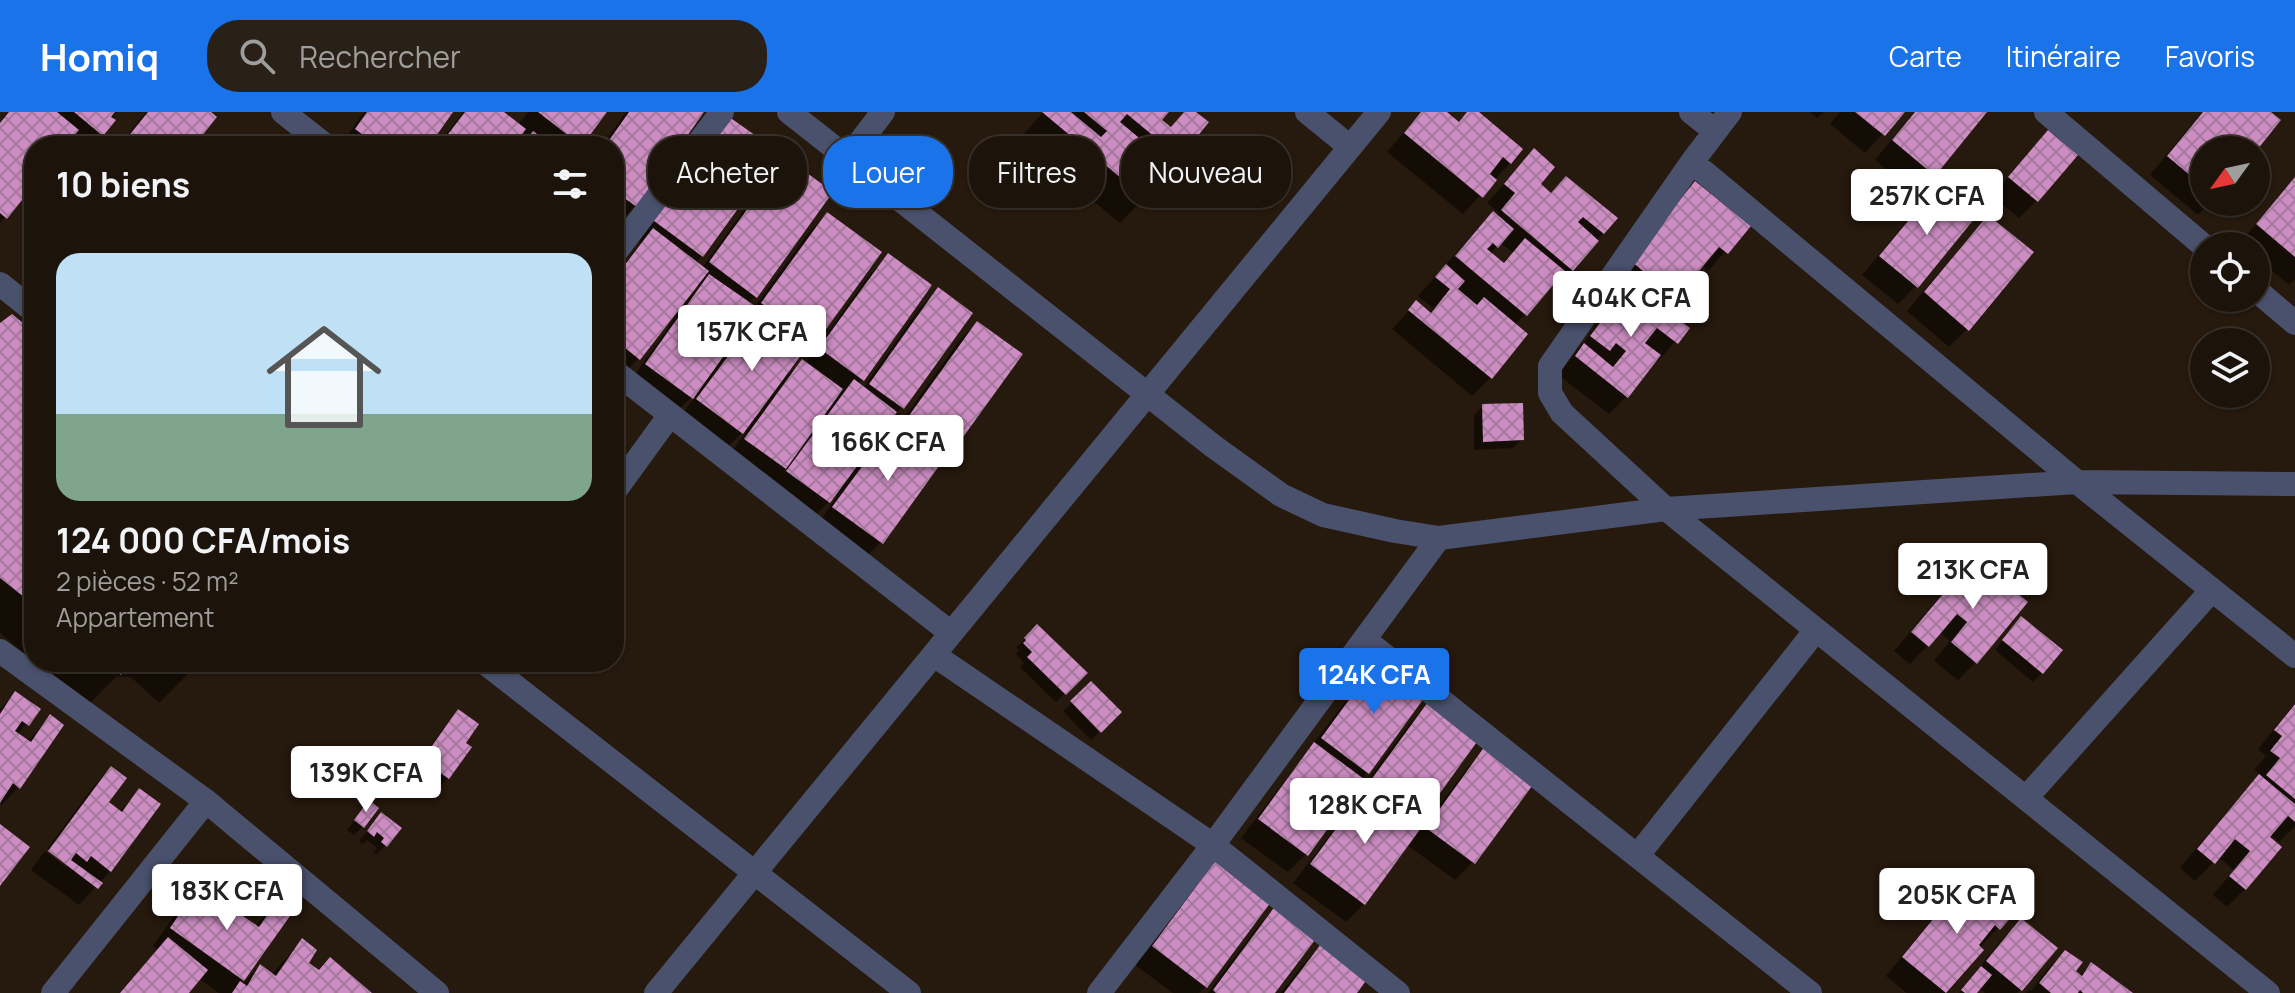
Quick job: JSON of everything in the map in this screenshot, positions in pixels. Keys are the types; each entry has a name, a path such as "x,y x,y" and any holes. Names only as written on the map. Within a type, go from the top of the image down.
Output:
{"street":[{"path":"283,112 295,136"},
{"path":"624,241 722,112"},
{"path":"789,112 823,140"},
{"path":"865,136 883,112"},
{"path":"1307,112 1350,147"},
{"path":"656,993 1379,112"},
{"path":"1691,112 1722,122 1550,366 1550,393 1562,413 1666,509 2268,993"},
{"path":"2046,112 2190,234"},
{"path":"1692,162 2077,482 2295,656"},
{"path":"910,208 1213,446 1281,495 1323,515 1395,531 1439,538 1666,509 2077,482 2295,484"},
{"path":"1,286 24,303"},
{"path":"2270,302 2295,323"},
{"path":"624,379 951,633"},
{"path":"624,478 670,415"},
{"path":"1099,993 1213,845 1439,538"},
{"path":"2026,798 2212,590"},
{"path":"1638,855 1816,630"},
{"path":"1365,640 1810,993"},
{"path":"0,651 24,668"},
{"path":"934,655 1213,845 1398,993"},
{"path":"29,672 206,801 437,993"},
{"path":"499,672 909,993"},
{"path":"53,993 206,801"}],"building":[{"path":"9,112 57,112 79,130 74,136 24,136 24,198 7,219 0,213 0,123"},
{"path":"74,112 115,112 111,117 116,120 103,136"},
{"path":"148,112 211,112 217,117 202,136 129,136"},
{"path":"367,112 453,112 436,136 364,136 355,129"},
{"path":"465,112 504,112 526,129 521,136 447,136"},
{"path":"538,112 607,112 589,136 569,136"},
{"path":"629,112 704,112 687,136 648,136 648,191 637,207 624,198 624,136 612,136"},
{"path":"1042,112 1071,112 1100,136 1071,136"},
{"path":"1084,112 1169,112 1162,120 1171,127 1184,112 1196,112 1209,122 1198,136 1154,136 1127,114 1120,122 1137,136 1121,136 1121,178 1105,165 1105,136 1102,136 1107,131"},
{"path":"1421,112 1447,112 1459,122 1467,112 1479,112 1523,149 1511,164 1503,157 1490,174 1497,180 1483,198 1404,133"},
{"path":"1855,112 1905,112 1885,136"},
{"path":"1915,112 1987,112 1935,176 1892,140"},
{"path":"2203,112 2271,112 2281,120 2268,136 2190,136 2190,175 2167,156"},
{"path":"725,114 756,136 709,136"},
{"path":"2048,130 2078,155 2038,202 2008,177"},
{"path":"1534,148 1555,167 1541,184 1551,193 1566,176 1618,218 1604,234 1583,217 1578,222 1599,241 1573,271 1501,210 1515,193 1504,184"},
{"path":"807,173 823,185 823,206 757,298 709,262 748,208 807,208"},
{"path":"2295,177 2295,257 2270,236 2270,232 2256,224 2263,216 2270,216 2270,207"},
{"path":"1695,181 1751,226 1728,254 1719,247 1694,277 1703,285 1685,306 1631,261"},
{"path":"1937,186 1975,218 1918,288 1879,256"},
{"path":"657,208 738,208 703,257 650,218"},
{"path":"1493,211 1514,229 1498,248 1493,243 1487,249 1504,263 1525,238 1565,271 1527,316 1455,256"},
{"path":"827,212 882,252 816,343 761,303"},
{"path":"1988,215 2034,252 1969,331 1924,292"},
{"path":"653,228 709,271 640,360 624,347 624,266"},
{"path":"888,253 932,285 864,381 819,348"},
{"path":"1446,264 1465,281 1458,289 1477,305 1484,297 1528,334 1492,379 1408,310 1416,300 1431,313 1450,289 1435,277"},
{"path":"709,274 758,308 693,399 645,364"},
{"path":"1631,282 1690,328 1678,344 1657,328 1645,343 1661,355 1628,398 1575,356 1584,343 1613,367 1626,351 1616,343 1610,351 1590,336"},
{"path":"938,287 973,313 904,409 869,384"},
{"path":"761,312 807,347 743,434 696,399"},
{"path":"12,314 24,324 24,597 0,578 0,323"},
{"path":"977,321 1023,354 953,451 908,417"},
{"path":"802,359 843,389 786,469 744,439"},
{"path":"854,379 897,412 830,503 786,471"},
{"path":"1523,403 1524,440 1483,442 1482,404"},
{"path":"895,422 944,459 883,544 832,507"},
{"path":"1974,557 2028,602 1977,664 1951,642 1967,622 1957,614 1929,647 1911,632"},
{"path":"2021,616 2063,650 2043,674 2002,640"},
{"path":"1037,624 1088,673 1066,695 1027,657 1032,652 1023,643 1024,638"},
{"path":"1379,659 1427,694 1369,774 1321,738"},
{"path":"1091,681 1122,712 1101,733 1070,701"},
{"path":"15,691 41,709 29,726 22,721 15,731 31,742 50,714 64,725 20,789 13,783 0,803 0,714"},
{"path":"1428,702 1479,739 1422,818 1371,780"},
{"path":"2295,704 2295,799 2266,775 2280,758 2270,751 2282,736 2274,730"},
{"path":"458,709 479,724 466,743 472,747 449,779 422,760"},
{"path":"1314,742 1364,779 1308,856 1258,819"},
{"path":"1485,746 1535,782 1475,864 1426,828"},
{"path":"111,766 127,778 109,802 122,812 139,788 161,804 111,872 91,856 87,862 76,853 71,860 103,883 98,889 48,851"},
{"path":"2259,774 2295,804 2295,822 2288,816 2270,837 2282,847 2246,890 2229,876 2250,851 2235,839 2215,864 2197,849"},
{"path":"1366,788 1421,828 1365,905 1310,864"},
{"path":"369,800 379,808 364,828 354,820"},
{"path":"381,812 402,828 387,847 381,842 384,838 377,832 374,837 367,831"},
{"path":"0,824 30,847 0,886"},
{"path":"1215,861 1271,902 1207,988 1152,946"},
{"path":"1969,875 2015,913 2000,930 1995,925 1979,945 1984,950 1946,993 1902,957 1947,902 1958,911 1973,892 1963,884"},
{"path":"199,885 259,927 274,905 290,916 244,981 170,928"},
{"path":"1276,905 1318,936 1275,993 1216,993 1213,990"},
{"path":"2021,918 2058,948 2022,991 1986,961"},
{"path":"168,937 208,970 189,993 120,993"},
{"path":"302,938 317,950 309,963 319,970 330,957 372,993 232,993 240,981 247,986 260,964 276,976"},
{"path":"1321,944 1368,978 1357,993 1284,993"},
{"path":"2065,950 2083,962 2076,971 2082,976 2091,962 2133,993 2083,993 2080,990 2078,993 2051,993 2039,983"},
{"path":"1981,966 1992,975 1977,993 1965,993 1961,990"}]}
